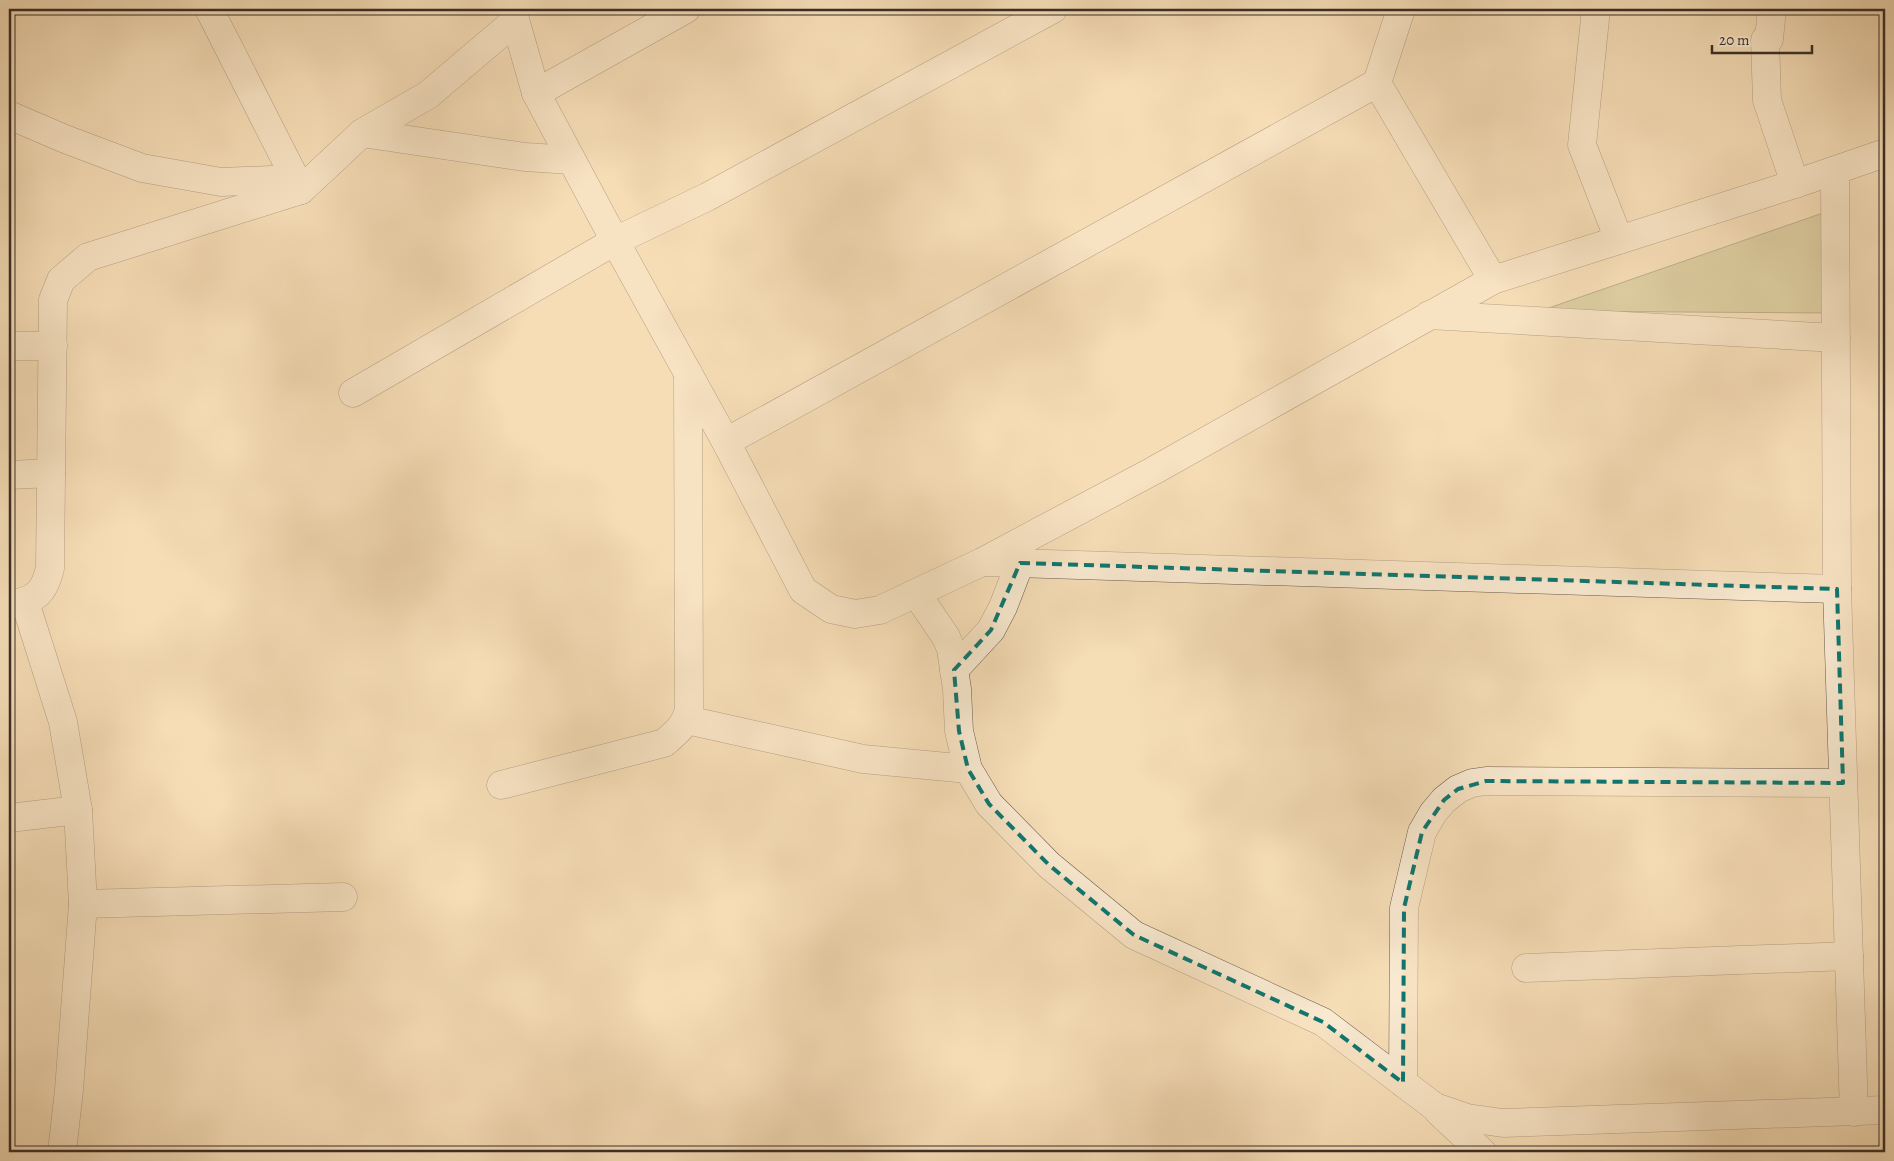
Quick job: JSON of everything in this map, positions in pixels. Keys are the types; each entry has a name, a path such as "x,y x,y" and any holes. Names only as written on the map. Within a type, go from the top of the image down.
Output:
{"street":[{"path":"209,9 298,184"},
{"path":"536,93 686,9"},
{"path":"353,393 615,241 707,197 1053,9"},
{"path":"726,442 1377,83 1401,9"},
{"path":"1596,9 1582,145 1618,240"},
{"path":"1772,9 1769,39 1765,40 1767,100 1795,184"},
{"path":"62,1152 69,1090 83,904 78,810 64,722 17,603 38,594 47,583 50,568 53,300 61,280 88,257 298,184 362,133 428,95 514,15 536,93 726,442 804,590 831,608 855,614 880,610 982,562 1153,471 1493,280 1836,171 1885,153"},
{"path":"1377,83 1493,280"},
{"path":"9,115 65,139 142,168 221,182 298,184"},
{"path":"362,133 524,157 571,160"},
{"path":"1836,171 1837,589 1854,1112"},
{"path":"1429,316 1836,338"},
{"path":"9,346 53,346"},
{"path":"501,785 664,744 678,732 687,720 689,710 688,373"},
{"path":"9,475 51,473"},
{"path":"982,562 1837,589"},
{"path":"954,670 990,630 1003,607 1020,563"},
{"path":"916,593 946,637 951,649 959,731 968,770 989,804 1049,865 1134,935 1323,1022 1435,1107 1482,1152"},
{"path":"687,720 863,759 968,770"},
{"path":"1403,1083 1404,908 1422,832 1438,806 1458,789 1486,780 1843,783"},
{"path":"9,818 78,810"},
{"path":"83,904 343,897"},
{"path":"1526,968 1849,956"},
{"path":"1435,1107 1467,1118 1503,1123 1885,1110"}],"highlighted area":[{"path":"1020,563 1837,589 1843,783 1486,781 1458,789 1444,800 1422,832 1404,908 1403,1083 1323,1022 1134,935 1049,865 989,804 968,769 959,731 954,670 991,630"}],"shaded area":[{"path":"1823,213 1827,313 1540,311"}]}
